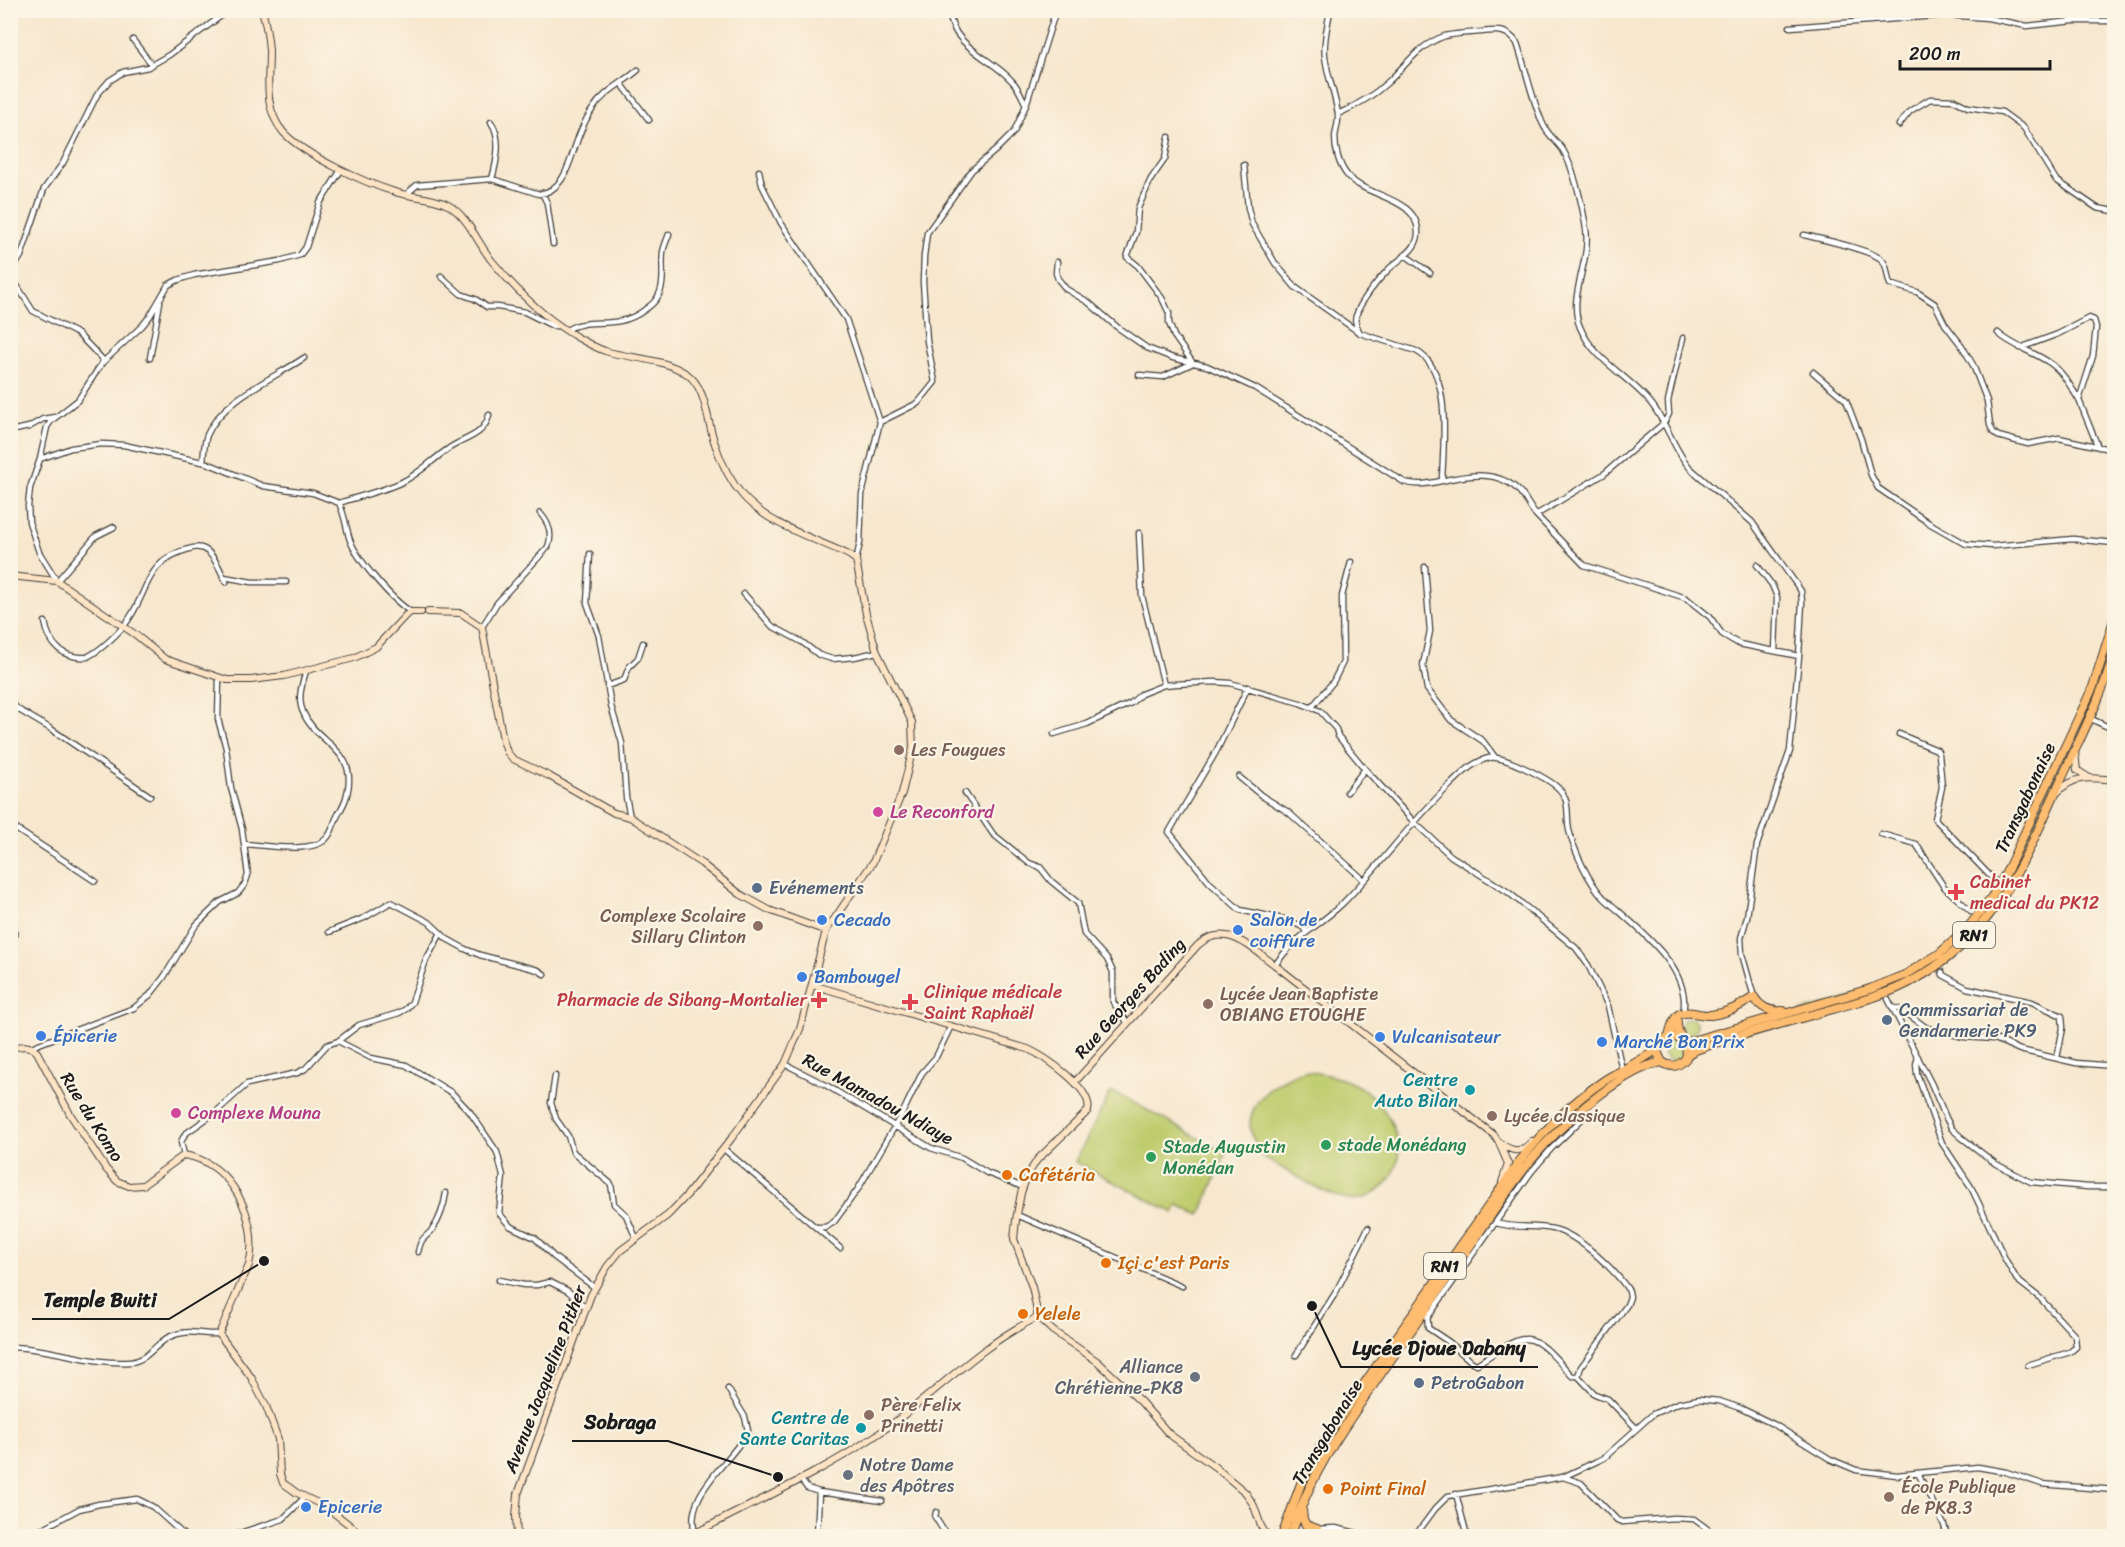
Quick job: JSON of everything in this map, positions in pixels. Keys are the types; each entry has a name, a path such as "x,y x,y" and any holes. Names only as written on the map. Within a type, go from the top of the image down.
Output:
{"highway":[{"name":"Transgabonaise","path":"1683,1041 1799,1010 1870,988 1905,975 1948,947 1978,915 2006,873 2078,722 2099,671 2115,620"},
{"name":"Transgabonaise","path":"1687,1055 1715,1043 1876,997 1907,984 1937,967 1963,946 1991,914 2017,871 2090,718 2115,654"},
{"path":"1669,1037 1675,1019 1683,1013 1708,1016 1733,1010 1754,997 1762,1006 1772,1011 1799,1010"},
{"path":"1683,1013 1676,1026 1687,1055"},
{"name":"RN1","path":"1658,1048 1662,1041 1669,1037 1683,1041"},
{"name":"Transgabonaise","path":"1283,1532 1304,1478 1322,1444 1529,1148 1545,1130 1587,1093 1658,1048"},
{"path":"1658,1048 1658,1056 1662,1062"},
{"name":"RN1","path":"1662,1062 1669,1066 1677,1066 1684,1061 1687,1055"},
{"name":"Transgabonaise","path":"1291,1536 1302,1503 1340,1434 1426,1308 1461,1267 1536,1155 1580,1111 1622,1080 1662,1062"},
{"path":"1302,1503 1304,1522 1308,1527 1317,1529"},
{"path":"1301,1536 1317,1529"},
{"path":"1275,1536 1283,1532"}],"street":[{"path":"104,361 78,334 33,312 11,276 13,269 21,256 44,189 75,142 97,95 109,81 123,72 152,65 169,55 229,10"},
{"path":"262,10 268,37 270,105 277,123 290,138 341,170 369,183 408,195 431,199 455,210 463,218 492,262 528,299 559,326 605,351 649,360 677,369 694,380 700,389 722,463 743,496 770,518 856,560"},
{"path":"949,10 951,25 962,40 1012,80 1026,105"},
{"path":"880,422 918,403 935,382 927,341 923,269 927,233 972,170 1014,132 1026,105 1056,10"},
{"path":"1330,10 1324,44 1338,114 1335,137 1339,162 1348,176 1363,189 1400,205 1411,214 1417,225 1418,236 1415,245 1387,270 1369,293 1356,316 1355,325 1359,333"},
{"path":"1790,27 1948,15 1988,18 2027,26 2073,21 2115,21"},
{"path":"1338,114 1356,106 1379,89 1414,55 1434,41 1446,36 1493,30 1504,31 1511,35 1517,44 1545,129 1563,150 1576,185 1583,214 1588,245 1576,300 1578,323 1593,350 1650,402 1683,460 1752,522 1801,591 1799,656 1790,751 1757,845 1741,938 1742,954 1754,997"},
{"path":"133,40 152,65"},
{"path":"542,194 560,181 569,169 582,126 592,109 603,95 638,70"},
{"path":"621,83 649,120"},
{"path":"1899,125 1910,111 1930,99 1954,100 1968,107 2002,111 2024,128 2056,180 2097,208 2115,211"},
{"path":"491,122 497,134 497,156 492,179"},
{"path":"1169,137 1165,159 1151,179 1138,208 1136,232 1127,257 1138,266 1162,298 1169,313 1169,323 1174,336 1193,363"},
{"path":"1244,165 1248,208 1252,224 1275,264 1294,287 1359,333 1416,351 1424,355 1431,364 1439,381 1442,395 1442,481"},
{"path":"341,170 320,203 306,247 300,255 280,261 178,279 168,285 142,326 104,361 78,400 55,417 47,427 40,459 30,488 29,522 39,552 57,581 124,626 165,658 219,678 251,680 306,671 366,653 376,647 411,612 461,613 482,627"},
{"path":"540,513 549,528 548,547 497,603 482,627 502,740 510,756 614,813 630,817 702,864 740,894 777,913 826,931 873,862 898,805 910,767 914,734 912,722 877,652 866,614 856,560 860,543 862,494 879,434 880,422 846,319 801,256 781,223 762,185 759,171"},
{"path":"408,195 413,187 425,183 492,179 542,194 548,203 553,244"},
{"path":"573,333 584,324 624,321 636,316 651,305 661,291 664,248 669,234"},
{"path":"1804,235 1842,244 1878,258 1885,264 1890,284 1917,292 1935,304 1945,324 1973,365 1987,401 1990,425 1998,436 2028,444 2059,438 2115,450"},
{"path":"1405,255 1430,273"},
{"path":"1057,262 1058,279 1066,289 1088,302 1117,327 1147,348 1173,358 1207,366 1255,388 1398,479 1417,484 1477,476 1500,478 1520,493 1536,515 1584,565 1686,598 1710,617 1722,634 1738,644 1799,656"},
{"path":"441,276 461,294 487,307 525,312 553,326 559,326"},
{"path":"150,358 161,296"},
{"path":"2020,348 2089,318 2094,320 2096,327 2093,356 2079,400"},
{"path":"1998,333 2020,348 2049,362 2060,372 2079,400 2098,447"},
{"path":"1536,515 1604,474 1664,423 1669,414 1668,401 1683,338"},
{"path":"203,462 208,434 226,409 245,393 304,358"},
{"path":"1139,375 1162,377 1193,363"},
{"path":"1813,372 1846,400 1861,439 1871,475 1878,488 1929,523 1966,544 1993,546 2073,539 2115,543"},
{"path":"40,459 71,448 101,444 124,445 203,462 228,470 262,486 313,493 339,503 401,483 413,476 449,448 479,432 488,422 489,415"},
{"path":"10,431 55,417"},
{"path":"339,503 355,551 392,595 411,612"},
{"path":"57,581 96,536 114,527"},
{"path":"1139,533 1142,596 1164,686"},
{"path":"45,622 50,638 58,649 72,657 91,655 124,626 152,573 163,560 193,548 206,550 225,580 286,582"},
{"path":"590,554 587,603 599,636 607,686 622,743 630,817"},
{"path":"1312,707 1333,682 1343,662 1342,596 1351,562"},
{"path":"1757,565 1772,585 1777,597 1774,651"},
{"path":"1425,567 1430,631 1423,665 1427,688 1451,720 1483,741 1495,757"},
{"path":"10,576 57,581"},
{"path":"744,594 772,626 802,642 819,655 832,659 877,652"},
{"path":"607,686 624,680 629,667 638,658 643,644"},
{"path":"244,844 311,847 323,842 331,833 346,799 348,776 345,763 338,751 315,729 303,713 300,696 306,671"},
{"path":"10,1048 31,1047 141,1004 164,977 196,925 220,902 238,892 245,884 248,863 231,788 226,748 218,719 219,678"},
{"path":"1054,734 1087,724 1131,703 1141,694 1164,686 1214,682 1248,687 1320,711 1365,769 1414,822 1451,856 1508,892 1576,948 1588,965 1608,1006 1622,1070"},
{"path":"1248,687 1216,752 1169,832 1210,883 1240,910 1288,920 1303,927 1305,932"},
{"path":"10,702 150,796"},
{"path":"2090,718 2106,726 2115,727"},
{"path":"1899,734 1936,750 1939,754 1942,787 1935,819 1993,879"},
{"path":"2075,748 2077,770 2091,778"},
{"path":"1275,964 1291,944 1339,907 1414,822 1470,767 1481,760 1495,757 1507,760 1551,783 1563,793 1567,801 1571,836 1591,883 1650,940 1667,960 1680,984 1684,1004 1683,1013"},
{"path":"1347,792 1365,769"},
{"path":"1239,777 1288,812 1364,879"},
{"path":"2051,800 2069,782 2078,779 2115,780"},
{"path":"965,793 993,834 1029,862 1040,867 1052,881 1078,903 1084,934 1107,959 1113,972 1113,1002 1127,1022"},
{"path":"10,825 95,881"},
{"path":"1881,834 1916,844 1944,887 1971,912"},
{"path":"329,932 364,918 391,902 429,922 455,944 473,952 538,970 544,974"},
{"path":"10,942 15,934 13,923"},
{"name":"Avenue Jacqueline Pither","path":"517,1536 518,1494 594,1287 615,1257 681,1203 724,1149 785,1064 800,1029 826,931"},
{"path":"219,1334 249,1265 251,1249 249,1226 242,1202 232,1185 204,1163 184,1155 181,1142 185,1134 216,1112 247,1084 297,1073 304,1069 327,1044 338,1041 359,1025 406,1009 412,1002 426,960 441,933"},
{"name":"Rue Georges Bading","path":"1075,1082 1198,945 1211,936 1225,935 1236,938 1275,964 1491,1132 1499,1143"},
{"path":"1942,972 1967,988 2032,1002 2062,1016 2063,1028 2057,1058"},
{"path":"813,985 1028,1049 1075,1082 1089,1102 1088,1110 1037,1160 1029,1171 1017,1215 1014,1239 1032,1287 1038,1317 1047,1327 1097,1361 1141,1402 1169,1434 1221,1471 1246,1493 1267,1536"},
{"path":"1888,999 1952,1129 1996,1164 2031,1182 2115,1187"},
{"path":"1892,1007 1902,1010 1927,1028 1964,1037 1995,1039 2020,1050 2076,1063 2115,1066"},
{"path":"818,1227 826,1227 834,1222 858,1189 895,1126 922,1073 936,1057 951,1026"},
{"path":"338,1041 371,1058 406,1065 452,1093 470,1112 497,1152 503,1176 500,1216 510,1226 535,1238 554,1257 594,1287"},
{"name":"Rue du Komo","path":"31,1047 37,1052 70,1114 105,1169 117,1181 129,1186 143,1185 184,1155"},
{"path":"1918,1057 1917,1074 1942,1143 1971,1187 2005,1259 2018,1280 2040,1298 2075,1336 2076,1347 2070,1352 2028,1365"},
{"name":"Rue Mamadou Ndiaye","path":"785,1064 824,1083 937,1151 962,1158 987,1173 1023,1187"},
{"path":"555,1076 551,1103 556,1119 568,1136 573,1152 611,1184 614,1204 626,1215 636,1238"},
{"path":"1428,1317 1461,1267 1541,1160 1581,1120 1583,1115 1580,1111"},
{"path":"1499,1143 1510,1150 1521,1150 1545,1130"},
{"path":"1494,1195 1506,1175 1508,1166 1508,1161 1499,1143"},
{"path":"724,1149 840,1248"},
{"path":"418,1252 422,1238 431,1231 440,1218 446,1193"},
{"path":"1017,1215 1182,1286"},
{"path":"1496,1223 1513,1227 1552,1228 1563,1232 1601,1258 1629,1291 1630,1297 1627,1305 1581,1367 1578,1376"},
{"path":"1296,1355 1336,1292 1368,1228"},
{"path":"499,1280 524,1285 550,1282 568,1291 585,1307"},
{"path":"1426,1308 1428,1328 1477,1364 1521,1338 1543,1345 1572,1376 1578,1376 1595,1394 1608,1399 1636,1428"},
{"path":"728,1389 745,1417 748,1431 703,1491 694,1508 692,1526 694,1536 801,1480 876,1436 999,1339 1038,1317"},
{"path":"10,1347 108,1361 132,1362 172,1336 191,1331 219,1334 251,1377 266,1406 278,1439 280,1474 283,1482 288,1488 326,1507 364,1536"},
{"path":"1415,1536 1448,1496 1563,1477 1604,1458 1653,1414 1678,1403 1699,1399 1719,1401 1740,1408 1775,1425 1830,1459 1856,1470 1886,1475 1978,1467 2006,1472 2042,1484 2115,1490"},
{"path":"1918,1473 1947,1536"},
{"path":"1563,1477 1581,1483 1622,1522 1674,1518 1694,1519 1717,1536"},
{"path":"801,1480 807,1488 819,1492 882,1501"},
{"path":"817,1536 819,1492"},
{"path":"1456,1494 1467,1536"},
{"path":"231,1536 283,1519 305,1497"},
{"path":"29,1536 79,1509 137,1499 153,1506 185,1536"},
{"path":"936,1512 935,1516 948,1536"},
{"path":"1317,1529 1335,1528 1369,1536"}],"green space":[{"path":"2114,633 2114,644 2099,690 2014,869 1984,919 1950,953 1916,976 1884,990 1692,1048 1691,1043 1883,988 1925,968 1962,939 1986,911 2012,868 2097,689"},
{"path":"1686,1018 1692,1018 1697,1026 1695,1032 1686,1034 1681,1029 1681,1023"},
{"path":"1673,1041 1680,1044 1683,1051 1680,1058 1673,1061 1666,1058 1663,1051 1666,1044"},
{"path":"1653,1056 1655,1060 1633,1070 1531,1156 1528,1155 1570,1111"},
{"path":"1304,1071 1341,1079 1361,1088 1373,1097 1391,1122 1397,1137 1396,1166 1390,1179 1375,1193 1356,1199 1330,1194 1269,1161 1259,1153 1250,1128 1255,1106 1272,1088"},
{"name":"Stade Augustin Monédan","path":"1110,1093 1116,1093 1226,1153 1200,1215 1178,1205 1174,1213 1075,1162"},
{"path":"1374,1373 1376,1375 1314,1472 1287,1536 1285,1536 1304,1484 1316,1460"}],"place":[{"name":"Les Fougues","path":"899,750"},
{"name":"Le Reconford","path":"878,812"},
{"name":"Evénements","path":"757,888"},
{"name":"Cabinet medical du PK12","path":"1956,892"},
{"name":"Cecado","path":"822,920"},
{"name":"Complexe Scolaire Sillary Clinton","path":"758,926"},
{"name":"Salon de coiffure","path":"1238,930"},
{"name":"Bambougel","path":"802,977"},
{"name":"Pharmacie de Sibang-Montalier","path":"819,1000"},
{"name":"Clinique médicale Saint Raphaël","path":"910,1002"},
{"name":"Lycée Jean Baptiste OBIANG ETOUGHE","path":"1208,1004"},
{"name":"Commissariat de Gendarmerie PK9","path":"1887,1020"},
{"name":"Épicerie","path":"41,1036"},
{"name":"Vulcanisateur","path":"1380,1037"},
{"name":"Marché Bon Prix","path":"1602,1042"},
{"name":"Centre Auto Bilan","path":"1470,1090"},
{"name":"Complexe Mouna","path":"176,1113"},
{"name":"Lycée classique","path":"1492,1116"},
{"name":"stade Monédang","path":"1326,1145"},
{"name":"Stade Augustin Monédan","path":"1151,1157"},
{"name":"Cafétéria","path":"1007,1175"},
{"name":"Temple Bwiti","path":"264,1261"},
{"name":"Içi c'est Paris","path":"1106,1263"},
{"name":"Lycée Djoue Dabany","path":"1312,1306"},
{"name":"Yelele","path":"1023,1314"},
{"name":"Alliance Chrétienne-PK8","path":"1195,1377"},
{"name":"PetroGabon","path":"1419,1383"},
{"name":"Père Felix Prinetti","path":"869,1415"},
{"name":"Centre de Sante Caritas","path":"861,1428"},
{"name":"Notre Dame des Apôtres","path":"848,1475"},
{"name":"Sobraga","path":"778,1477"},
{"name":"Point Final","path":"1328,1489"},
{"name":"École Publique de PK8.3","path":"1889,1497"},
{"name":"Epicerie","path":"306,1507"}]}
